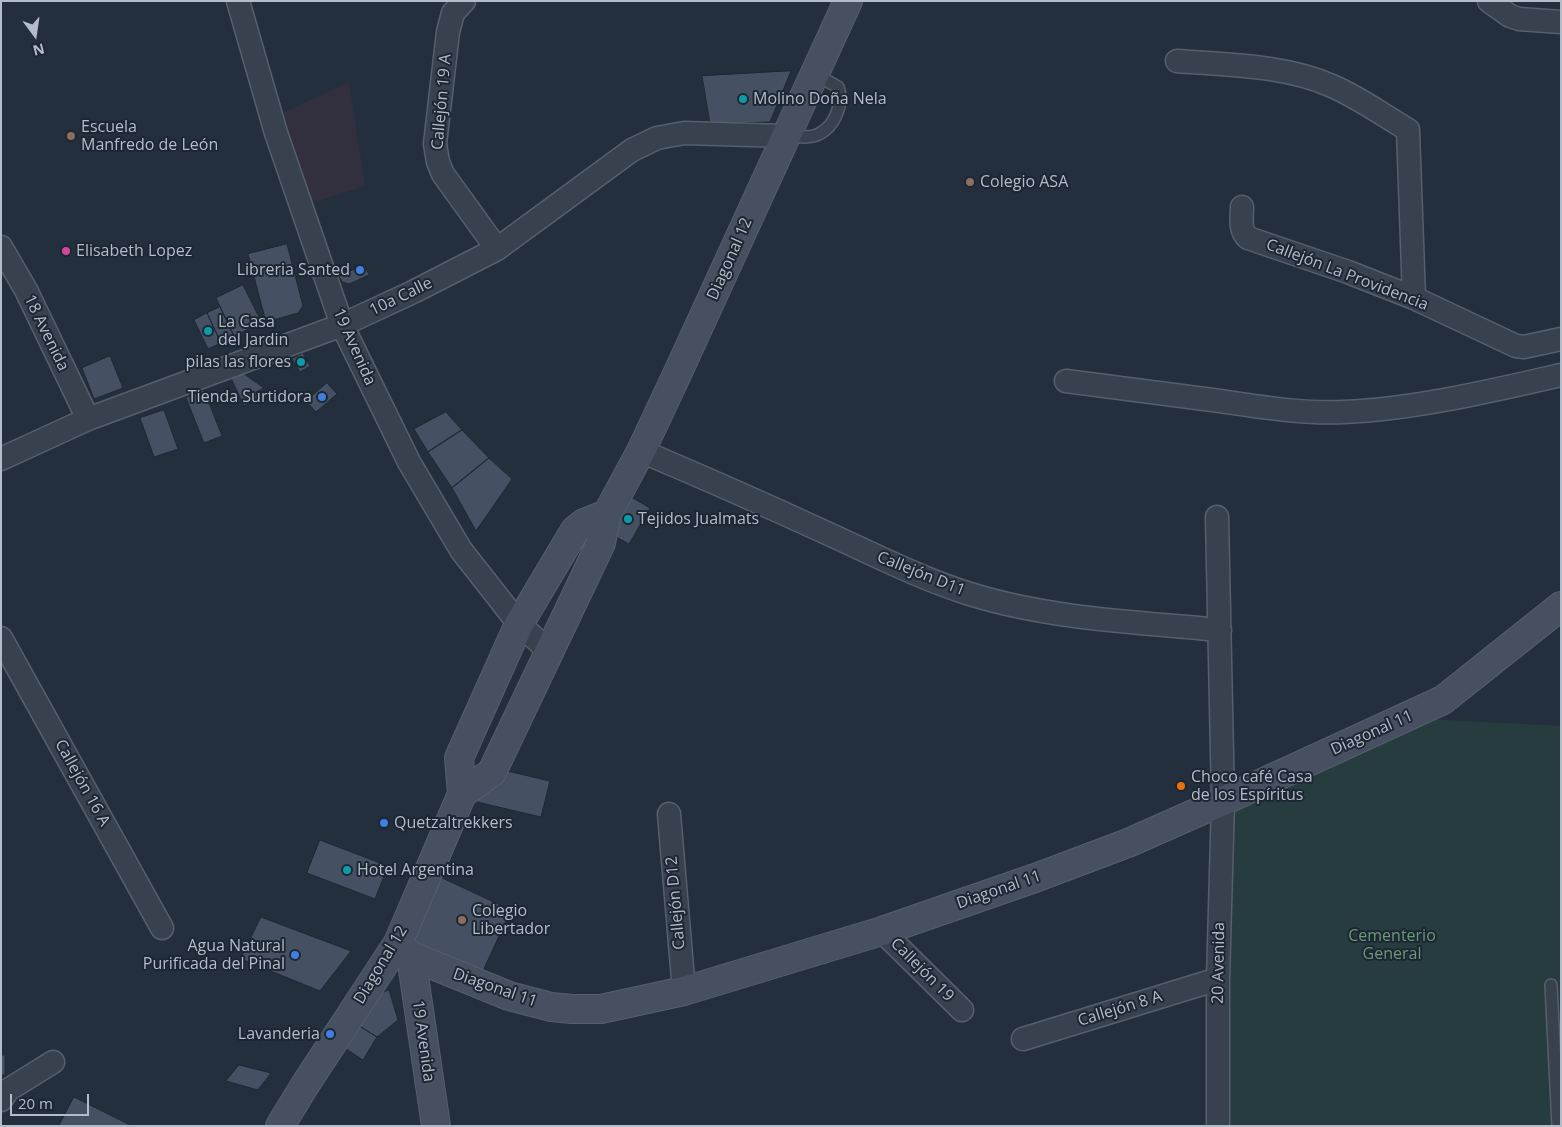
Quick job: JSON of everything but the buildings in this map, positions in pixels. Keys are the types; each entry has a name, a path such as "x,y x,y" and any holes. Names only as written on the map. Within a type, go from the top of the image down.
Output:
{"main road":[{"name":"Diagonal 12","path":"462,794 492,772 601,543 607,514 641,451 683,362 848,1"},
{"name":"Diagonal 12","path":"280,1126 305,1085 404,950 462,794 459,758 519,624 575,530 584,523 607,514"},
{"name":"Diagonal 11","path":"404,950 509,996 551,1007 601,1009 684,991 882,931 1035,878 1128,843 1443,700 1561,606"},
{"name":"19 Avenida","path":"404,950 436,1126"}],"street":[{"name":"19 Avenida","path":"238,1 276,133 342,326 409,462 461,550 519,624 550,652"},
{"name":"Callejón 19 A","path":"464,1 453,13 448,32 435,144 438,162 444,174 497,249"},
{"path":"1489,1 1510,16 1519,19 1561,22"},
{"path":"1177,61 1282,70 1306,77 1332,86 1408,130 1414,298"},
{"name":"10a Calle","path":"1,459 88,419 342,326 413,292 497,249 632,150 656,138 684,133 785,136"},
{"name":"Callejón La Providencia","path":"1242,207 1241,228 1244,235 1248,238 1348,272 1414,298 1516,346 1524,347 1561,339"},
{"name":"18 Avenida","path":"1,247 26,290 88,419"},
{"path":"1066,381 1274,409 1344,412 1426,402 1506,388 1561,375"},
{"name":"Callejón D11","path":"641,451 745,495 909,570 970,594 1016,606 1060,614 1220,630"},
{"name":"20 Avenida","path":"1217,518 1223,801 1218,979 1218,1126"},
{"name":"Callejón 16 A","path":"1,638 162,928"},
{"name":"Callejón D12","path":"668,814 684,991"},
{"name":"Callejón 19","path":"882,931 962,1010"},
{"name":"Callejón 8 A","path":"1023,1039 1218,979"},
{"path":"1,1100 8,1090 53,1062"}],"lane":[{"path":"785,136 818,135 832,123 840,105 841,95 838,87 816,74"},
{"path":"1551,986 1558,1126"}],"shaded area":[{"path":"349,82 365,186 312,203 272,118"}],"green space":[{"name":"Cementerio General","path":"1429,719 1561,726 1561,1126 1224,1126 1225,815"}],"place":[{"name":"Molino Doña Nela","path":"743,99"},
{"name":"Escuela Manfredo de León","path":"71,136"},
{"name":"Colegio ASA","path":"970,182"},
{"name":"Elisabeth Lopez","path":"66,251"},
{"name":"Libreria Santed","path":"360,270"},
{"name":"La Casa del Jardin","path":"208,331"},
{"name":"pilas las flores","path":"301,362"},
{"name":"Tienda Surtidora","path":"322,397"},
{"name":"Tejidos Jualmats","path":"628,519"},
{"name":"Choco café Casa de los Espíritus","path":"1181,786"},
{"name":"Quetzaltrekkers","path":"384,823"},
{"name":"Hotel Argentina","path":"347,870"},
{"name":"Colegio Libertador","path":"462,920"},
{"name":"Agua Natural Purificada del Pinal","path":"295,955"},
{"name":"Lavanderia","path":"330,1034"}]}
